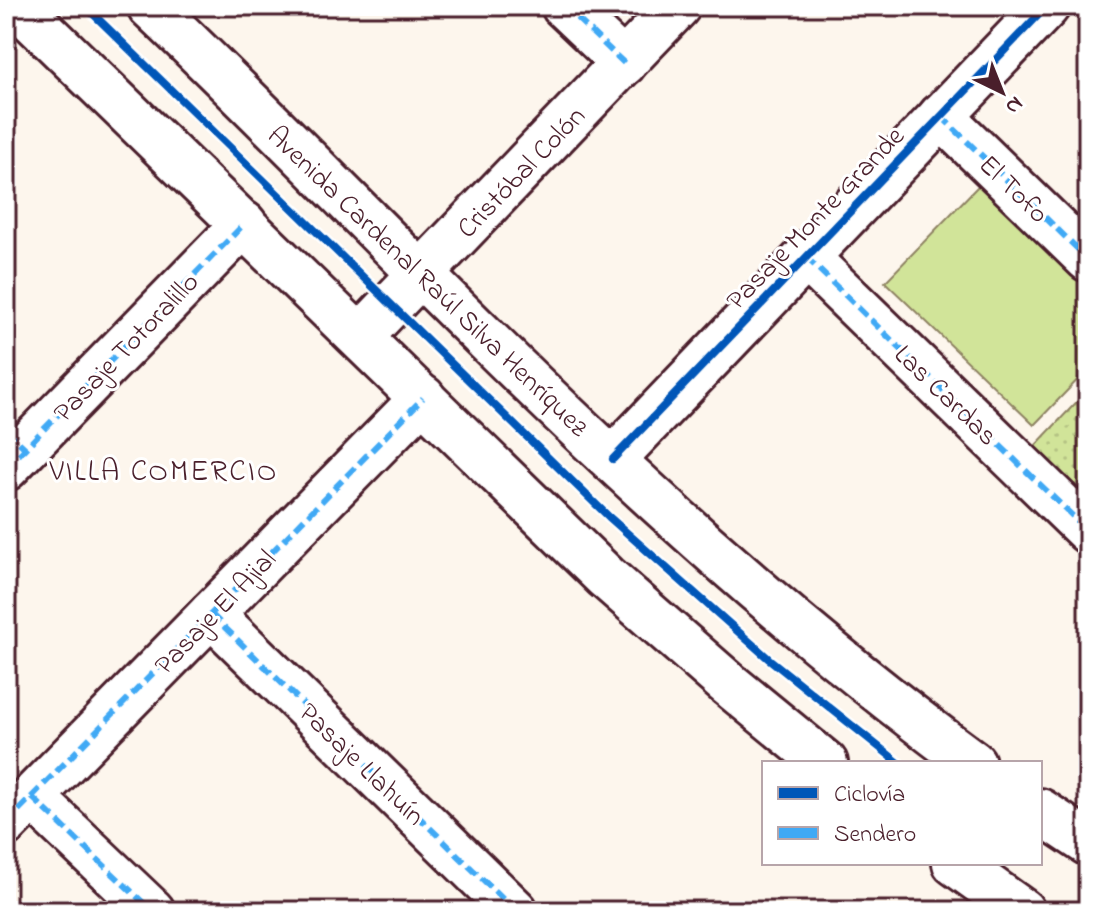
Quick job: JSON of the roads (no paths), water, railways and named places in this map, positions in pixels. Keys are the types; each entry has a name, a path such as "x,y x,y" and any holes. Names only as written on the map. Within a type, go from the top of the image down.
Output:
{"street":[{"path":"18,6 606,577 823,761"},
{"name":"Avenida Cardenal Raúl Silva Henríquez","path":"150,6 613,459 809,636 882,696 970,761"},
{"path":"564,6 624,63"},
{"name":"Cristóbal Colón","path":"361,336 678,6"},
{"name":"Pasaje Monte Grande","path":"613,459 1047,6"},
{"name":"El Tofo","path":"941,116 1088,259"},
{"name":"Pasaje Totoralillo","path":"12,449 244,224"},
{"name":"Las Cardas","path":"806,257 1088,531"},
{"name":"Pasaje El Ajial","path":"19,810 423,398"},
{"name":"Pasaje Llahuín","path":"211,614 515,911"},
{"path":"19,810 152,911"},
{"path":"1042,812 1088,843"},
{"path":"958,865 1022,911"}],"district":[{"name":"VILLA COMERCIO","path":"164,470"}]}
